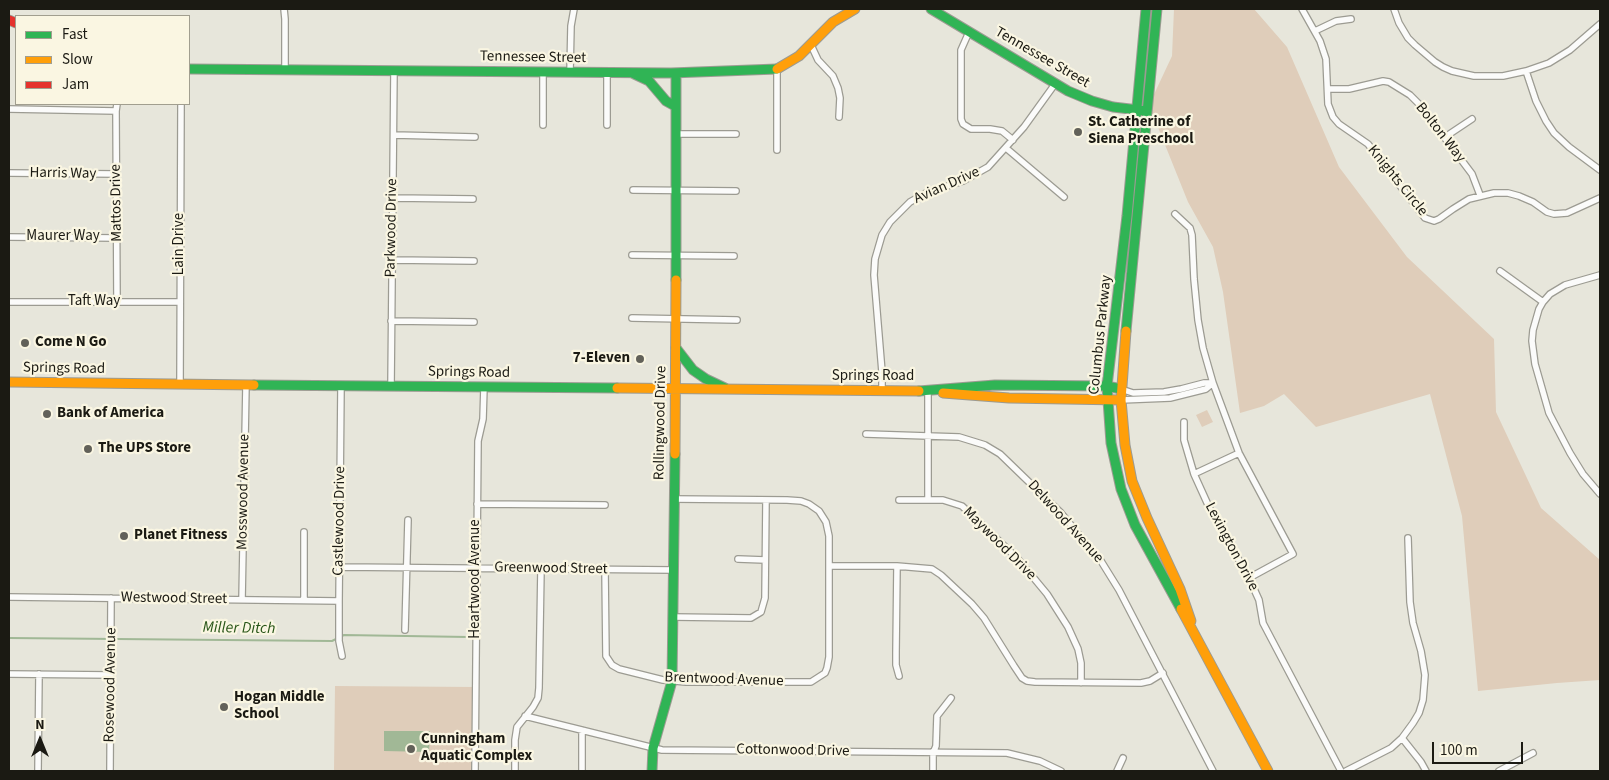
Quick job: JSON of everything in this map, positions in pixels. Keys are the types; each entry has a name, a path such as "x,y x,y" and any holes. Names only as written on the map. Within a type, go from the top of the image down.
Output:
{"main road":[{"name":"Tennessee Street","path":"190,69 676,73 777,69 799,56 833,22 856,9"},
{"name":"Tennessee Street","path":"932,9 968,35 1055,84 1092,101 1113,107 1147,111"},
{"name":"Columbus Parkway","path":"1146,9 1127,216 1107,386 1113,452 1121,489 1134,525 1268,771"},
{"name":"Columbus Parkway","path":"1157,9 1121,400 1125,445 1132,481 1180,589 1200,645"},
{"path":"629,72 648,81 666,101 675,106"},
{"name":"Rollingwood Drive","path":"652,771 653,748 672,680 676,347 676,73"},
{"path":"676,347 694,370 706,379 727,389"},
{"name":"Springs Road","path":"9,382 882,391 995,385 1107,386 1121,389"},
{"name":"Springs Road","path":"928,390 970,396 1121,400"}],"street":[{"path":"284,9 285,69"},
{"path":"570,72 571,26 574,9"},
{"name":"Knights Circle","path":"1302,9 1320,41 1326,59 1328,104 1332,117 1368,144 1425,218 1434,221 1439,220 1461,204 1480,195 1494,193 1508,193 1526,199 1547,212 1560,214 1575,210 1600,198"},
{"path":"1394,9 1399,23 1408,38 1435,62 1452,71 1474,76 1503,76 1549,63 1562,56 1600,24"},
{"path":"1315,31 1336,21 1351,19"},
{"path":"968,35 961,50 961,119 963,124 972,129 1002,131 1013,140"},
{"path":"811,45 818,60 833,76 838,88 840,98 839,117"},
{"path":"777,69 777,150"},
{"name":"Parkwood Drive","path":"391,386 394,70"},
{"path":"1526,71 1536,101 1554,133 1569,147 1600,170"},
{"path":"543,72 543,125"},
{"path":"606,125 607,72"},
{"name":"Bolton Way","path":"1328,89 1349,89 1378,82 1389,82 1410,95 1472,174 1480,195"},
{"name":"Avian Drive","path":"882,391 874,275 875,259 882,235 890,222 910,202 926,193 963,181 988,167 1013,140 1055,84"},
{"name":"Lain Drive","path":"180,384 181,105"},
{"path":"9,109 116,107"},
{"name":"Mattos Drive","path":"116,107 117,302"},
{"path":"1444,137 1472,119"},
{"path":"677,134 736,134"},
{"path":"394,135 475,137"},
{"path":"1006,148 1064,197"},
{"name":"Harris Way","path":"9,173 117,174"},
{"path":"633,190 736,192"},
{"path":"393,198 473,199"},
{"path":"1174,214 1190,228 1198,320 1203,348 1213,383 1239,453 1293,554 1249,578"},
{"name":"Maurer Way","path":"9,237 118,238"},
{"path":"632,255 734,256"},
{"path":"392,260 474,261"},
{"path":"1500,271 1543,302"},
{"path":"1600,275 1558,288 1543,302 1536,318 1532,341 1535,364 1549,413 1559,435 1583,474 1600,494"},
{"name":"Taft Way","path":"9,302 180,302"},
{"path":"632,318 738,320"},
{"path":"392,321 474,322"},
{"name":"Springs Road","path":"1121,389 1133,393 1164,392 1204,382 1213,383"},
{"name":"Springs Road","path":"1121,400 1170,398 1206,389 1213,383"},
{"name":"Mosswood Avenue","path":"242,600 246,385"},
{"name":"Castlewood Drive","path":"341,386 339,633 342,656"},
{"name":"Heartwood Avenue","path":"475,771 478,441 483,419 484,387"},
{"path":"928,390 928,499"},
{"name":"Lexington Drive","path":"1184,422 1184,440 1194,474 1209,507 1249,578 1259,600 1263,623 1341,771"},
{"name":"Delwood Avenue","path":"866,434 959,437 974,440 1000,454 1060,513 1101,562 1119,590 1214,771"},
{"path":"1194,474 1239,453"},
{"name":"Brentwood Avenue","path":"605,570 606,656 612,666 619,670 686,682 811,682 824,673 829,657 829,536 826,522 819,511 801,501 674,499"},
{"path":"673,617 751,618 756,616 763,607 766,500"},
{"name":"Maywood Drive","path":"899,500 943,500 962,506 1018,560 1047,594 1071,634 1080,656 1082,683"},
{"path":"477,504 605,505"},
{"path":"406,630 408,520"},
{"path":"304,532 304,600"},
{"path":"1346,771 1391,748 1402,738 1419,713 1423,700 1425,675 1410,602 1408,538"},
{"path":"738,559 765,560"},
{"path":"829,566 897,566 932,569 972,604 984,618 1022,678 1027,681 1141,683 1150,681 1163,673"},
{"path":"897,566 896,665 899,676"},
{"name":"Greenwood Street","path":"339,567 673,570"},
{"path":"515,771 517,727 538,698 541,569"},
{"name":"Westwood Street","path":"9,597 339,601"},
{"name":"Rosewood Avenue","path":"110,771 111,598"},
{"path":"9,674 111,675"},
{"path":"38,771 39,674"},
{"path":"933,771 933,753 936,746 936,716 951,698"},
{"name":"Cottonwood Drive","path":"525,716 662,750 1007,753 1040,761 1062,771"},
{"path":"582,730 582,771"},
{"path":"1402,738 1426,771"},
{"path":"1499,771 1533,753"},
{"path":"1118,771 1123,758"}],"shaded area":[{"path":"1174,9 1254,9 1287,47 1339,167 1407,257 1494,339 1496,412 1541,508 1600,560 1600,680 1478,691 1462,516 1430,394 1316,427 1284,394 1264,406 1240,413 1223,292 1213,247 1188,202 1149,105 1172,56"},
{"path":"1207,410 1213,422 1202,427 1196,415"},
{"path":"335,686 476,687 475,771 334,771"},
{"path":"384,731 430,731 429,752 384,751"}],"waterway":[{"name":"Miller Ditch","path":"9,638 332,641 344,635 468,637"}],"traffic: fast":[{"path":"931,9 1068,91 1113,107 1147,111"},
{"path":"1146,9 1127,216 1107,386 1111,443 1121,489 1135,525 1181,609"},
{"path":"1126,331 1157,9"},
{"path":"190,69 671,73 777,69"},
{"path":"632,73 649,81 666,101 675,106"},
{"path":"676,73 676,280"},
{"path":"676,348 693,370 725,388"},
{"path":"254,385 617,388"},
{"path":"919,391 995,385 1107,386 1121,389"},
{"path":"652,771 653,748 672,681 675,454"}],"traffic: slow":[{"path":"777,69 799,56 833,22 855,9"},
{"path":"675,454 676,280"},
{"path":"1126,331 1121,400 1125,445 1132,481 1180,589 1191,621"},
{"path":"9,382 254,385"},
{"path":"617,388 919,391"},
{"path":"943,393 1009,398 1121,400"},
{"path":"1181,609 1268,771"}],"traffic: jam":[{"path":"9,20 15,23"}],"place":[{"name":"St. Catherine of Siena Preschool","path":"1078,132"},
{"name":"Come N Go","path":"25,343"},
{"name":"7-Eleven","path":"640,359"},
{"name":"Bank of America","path":"47,414"},
{"name":"The UPS Store","path":"88,449"},
{"name":"Planet Fitness","path":"124,536"},
{"name":"Hogan Middle School","path":"224,707"},
{"name":"Cunningham Aquatic Complex","path":"411,749"}]}
